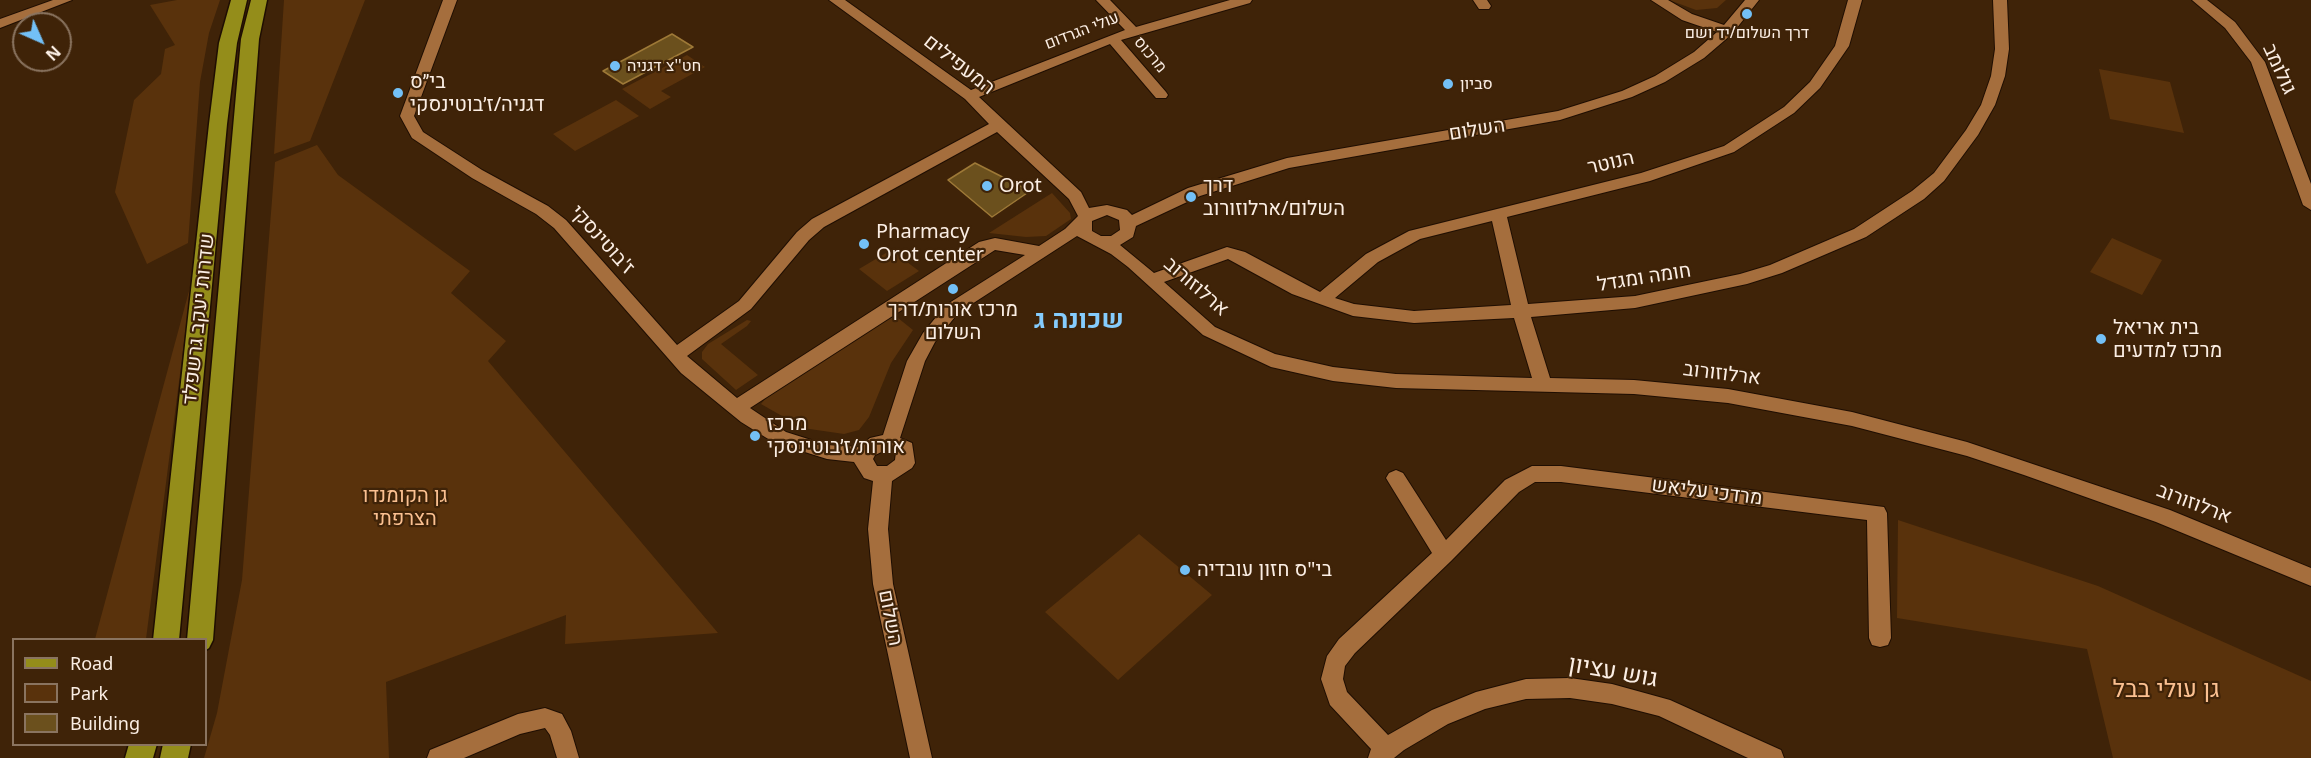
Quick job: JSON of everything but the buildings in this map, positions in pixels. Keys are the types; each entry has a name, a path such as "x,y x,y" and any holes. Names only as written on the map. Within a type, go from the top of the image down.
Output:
{"main road":[{"name":"שדרות יעקב גרשפלד","path":"166,638 218,124 228,43 239,0"},
{"name":"שדרות יעקב גרשפלד","path":"200,638 250,39 259,0"}],"street":[{"path":"0,24 65,0"},
{"name":"ז'בוטינסקי","path":"450,0 416,84 407,116 417,135 560,224 675,355 705,384 736,408 764,428 791,440 827,452 864,455"},
{"name":"המעפילים","path":"836,0 970,96 1075,196 1092,207 1111,211"},
{"name":"מרכוס","path":"1103,0 1134,31"},
{"name":"עולי הגרדום","path":"970,96 1112,38 1245,0"},
{"path":"1658,0 1687,17 1727,31"},
{"name":"השלום","path":"1111,211 1131,212 1173,201 1287,163 1523,122 1583,108 1628,94 1660,79 1699,55 1727,31 1752,0"},
{"name":"הנוטר","path":"1322,300 1358,268 1386,249 1415,235 1686,165 1729,149 1760,131 1789,110 1831,65 1842,46 1855,0"},
{"name":"חומה ומגדל","path":"1151,280 1227,253 1322,300 1353,310 1414,317 1521,312 1635,302 1741,280 1829,248 1890,215 1939,177 1973,132 1988,105 1998,76 2002,49 2000,0"},
{"name":"גולומב","path":"2199,0 2230,25 2258,62 2311,205"},
{"name":"מרכוס","path":"1112,38 1161,95"},
{"path":"675,355 745,305 803,236 818,223 998,125"},
{"name":"המעפילים","path":"1075,196 1084,219"},
{"name":"השלום","path":"1128,228 1173,201"},
{"path":"890,441 916,361 929,338 952,309 1077,229 1084,219 1111,211 1126,218 1128,228 1115,241 1073,244 983,299 949,327 916,361"},
{"path":"1498,212 1521,312 1543,384"},
{"path":"1084,219 1082,230 1096,242"},
{"name":"ארלוזורוב","path":"1128,228 1123,246 1134,263"},
{"name":"ארלוזורוב","path":"1096,242 1117,250 1134,263 1209,331 1246,351 1270,360 1333,374 1396,381 1634,387 1728,396 1807,410 1894,429 1967,449 2163,516 2311,577"},
{"path":"736,408 985,246 995,244 1041,252"},
{"path":"890,441 905,448 907,458 896,471 884,475 867,470 863,460 864,455 872,446 890,441"},
{"name":"מרדכי עליאש","path":"1383,754 1338,698 1332,679 1335,663 1347,646 1444,555 1512,486 1532,474 1561,474 1877,513 1880,638"},
{"name":"השלום","path":"884,475 878,529 883,584 921,758"},
{"path":"1396,478 1444,555"},
{"name":"גוש עציון","path":"1383,754 1440,717 1484,699 1526,689 1570,688 1612,694 1662,708 1773,758"},
{"path":"438,758 518,724 545,718 554,722 560,732 568,758"}],"green space":[{"path":"177,0 220,0 209,33 200,82 188,243 147,264 115,192 134,100 161,74 165,49 175,45 150,5"},
{"path":"284,0 365,0 310,141 274,154"},
{"path":"1669,0 1726,0 1717,8 1696,10"},
{"path":"687,55 705,67 661,91 671,97 650,109 622,89"},
{"path":"2099,69 2170,82 2184,133 2110,119"},
{"path":"616,100 639,116 575,151 553,134"},
{"name":"גן הקומנדו הצרפתי","path":"317,145 338,175 470,271 451,293 506,341 488,361 718,633 565,644 566,615 386,682 389,758 204,758 217,713 242,580 275,162"},
{"path":"1052,193 1070,213 1071,219 1046,236 1026,237 989,233"},
{"path":"2112,238 2162,260 2142,295 2090,272"},
{"path":"891,250 919,271 887,291 859,269"},
{"path":"192,280 146,638 95,638"},
{"path":"893,314 913,330 891,363 869,417 859,430 844,434 803,428 761,404 767,397"},
{"path":"747,320 751,321 747,326 721,344 758,375 736,390 702,359 702,352 708,344"},
{"name":"גן עולי בבל","path":"1898,520 2098,586 2311,681 2311,758 2113,758 2087,649 1897,618"},
{"path":"1139,534 1212,595 1118,680 1045,612"}],"place":[{"name":"דרך השלום/יד ושם","path":"1747,14"},
{"name":"חט''צ דגניה","path":"615,66"},
{"name":"סביון","path":"1448,84"},
{"name":"בי״ס דגניה/ז׳בוטינסקי","path":"398,93"},
{"name":"Orot","path":"987,186"},
{"name":"דרך השלום/ארלוזורוב","path":"1191,197"},
{"name":"Pharmacy Orot center","path":"864,244"},
{"name":"מרכז אורות/דרך השלום","path":"953,289"},
{"name":"בית אריאל מרכז למדעים","path":"2101,339"},
{"name":"מרכז אורות/ז׳בוטינסקי","path":"755,436"},
{"name":"בי\"ס חזון עובדיה","path":"1185,570"}],"district":[{"name":"שכונה ג","path":"1079,321"}]}
